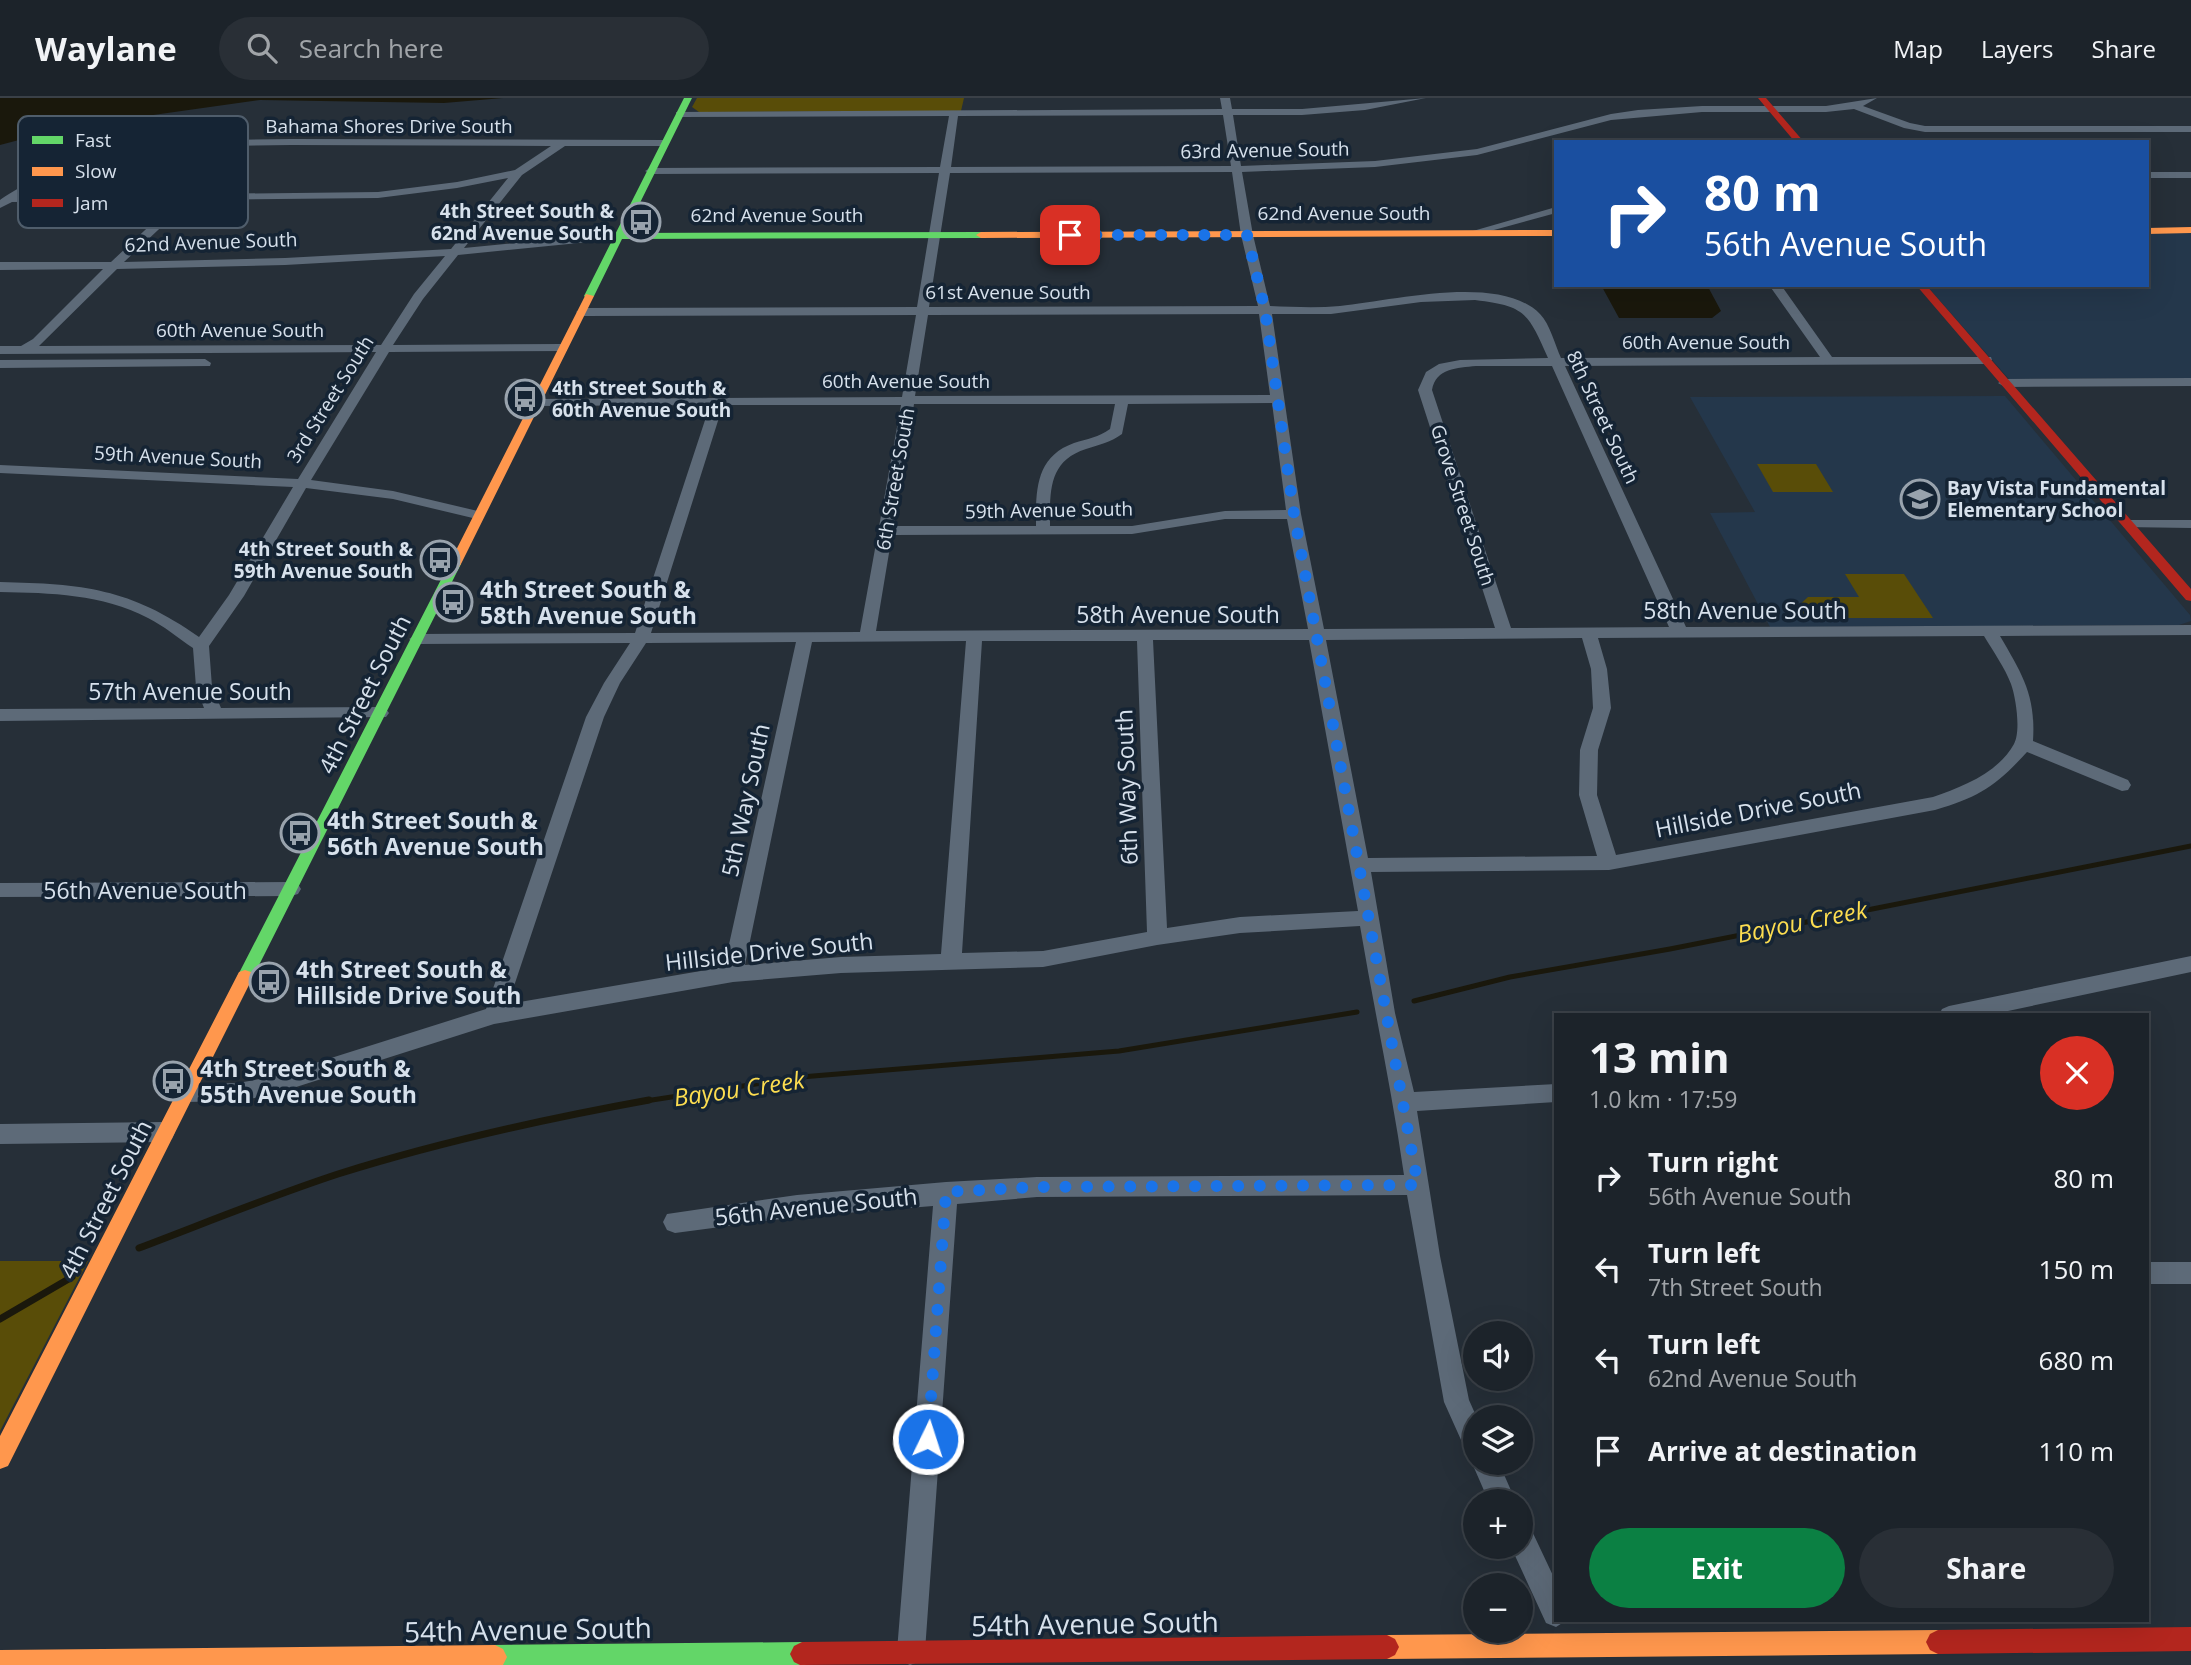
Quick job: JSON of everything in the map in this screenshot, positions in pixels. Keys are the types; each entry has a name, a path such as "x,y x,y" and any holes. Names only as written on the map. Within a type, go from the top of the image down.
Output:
{"street":[{"name":"4th Street South","path":"0,1458 164,1132 291,889 688,98"},
{"path":"1225,98 1247,235 1265,310 1294,514 1368,918 1405,1102 1428,1256 1457,1402 1463,1415"},
{"path":"679,114 1335,110 1421,98"},
{"name":"63rd Avenue South","path":"650,171 1237,169 1414,161 1477,152 1611,117 1638,113 1767,103 1826,109 1855,106 1872,98"},
{"path":"1767,103 1798,140"},
{"path":"1855,106 1908,126 1925,129 2191,129"},
{"name":"6th Street South","path":"867,638 954,113"},
{"name":"3rd Street South","path":"201,646 236,596 300,483 418,297 518,173 563,143"},
{"name":"Bahama Shores Drive South","path":"248,145 664,143"},
{"path":"248,198 378,195 457,185 518,173"},
{"path":"2149,175 2191,175"},
{"path":"1472,233 1554,211"},
{"path":"30,352 154,228"},
{"path":"2149,231 2191,230"},
{"name":"62nd Avenue South","path":"0,266 113,266 455,252 619,236 1554,233"},
{"path":"1776,287 1829,361"},
{"path":"1923,287 2191,597"},
{"name":"61st Avenue South","path":"582,312 1265,310 1351,308 1383,301 1433,298"},
{"name":"8th Street South","path":"1433,298 1511,301 1528,309 1536,317 1680,633"},
{"name":"60th Avenue South","path":"4,371 30,352 384,349 560,355"},
{"name":"60th Avenue South","path":"0,350 376,362 560,355"},
{"name":"60th Avenue South","path":"1430,376 1439,368 1456,364 1986,360"},
{"name":"Grove Street South","path":"1430,376 1425,390 1505,635"},
{"path":"2006,383 2191,382"},
{"name":"60th Avenue South","path":"536,402 1276,399"},
{"path":"1043,531 1045,475 1050,463 1079,446 1103,441 1117,431 1122,400"},
{"path":"494,1015 595,716 612,683 641,638 719,401"},
{"name":"59th Avenue South","path":"0,469 300,483 393,495 477,515"},
{"name":"59th Avenue South","path":"886,531 1132,530 1225,514 1294,514"},
{"path":"2129,524 2191,524"},
{"path":"0,587 67,591 121,601 154,614 201,646 204,687 214,713"},
{"name":"58th Avenue South","path":"417,639 2191,630"},
{"path":"1989,631 2019,683 2026,714 2024,744 2122,785"},
{"path":"1588,634 1599,669 1602,708 1589,750 1588,795 1609,863"},
{"name":"6th Way South","path":"1145,636 1157,937"},
{"name":"5th Way South","path":"733,974 805,637"},
{"path":"951,962 974,637"},
{"name":"57th Avenue South","path":"0,715 380,713"},
{"name":"Hillside Drive South","path":"1360,865 1609,863 1936,803 1975,789 2000,770 2024,744"},
{"name":"56th Avenue South","path":"0,890 291,889"},
{"name":"Hillside Drive South","path":"185,1093 238,1092 271,1086 494,1015 733,974 841,965 1043,959 1157,937 1240,925 1368,918"},
{"path":"1958,1013 2191,964"},
{"path":"1405,1102 1554,1093"},
{"path":"0,1134 164,1132"},
{"name":"56th Avenue South","path":"675,1222 797,1206 946,1192 1037,1187 1418,1185"},
{"path":"911,1651 946,1192"},
{"path":"2149,1273 2191,1273"},
{"path":"1530,1559 1554,1609"},
{"name":"54th Avenue South","path":"0,1662 773,1659 911,1651 1568,1643 1880,1631 2191,1639"}],"shaded area":[{"path":"0,98 503,98 444,103 260,100 146,116 18,116 18,140 0,145"},
{"path":"697,98 964,98 961,111 699,112 692,107"},
{"path":"2149,233 2191,233 2191,378 2009,379 1928,287 2149,287"},
{"path":"1602,287 1708,287 1721,311 1712,318 1619,318"},
{"name":"Bay Vista Fundamental Elementary School","path":"2005,396 2190,615 2191,621 2179,625 1770,627 1710,513 1755,512 1690,397"},
{"path":"1757,464 1816,464 1833,492 1773,492"},
{"path":"1845,574 1904,574 1933,618 1802,618 1796,608 1808,597 1859,597"},
{"path":"0,1261 88,1261 0,1431"}],"waterway":[{"name":"Bayou Creek","path":"1414,1001 1510,977 1670,949 2191,846"},
{"name":"Bayou Creek","path":"639,1102 801,1077 1119,1051 1357,1012"},
{"name":"Bayou Creek","path":"139,1248 288,1191 376,1162 492,1132 649,1100"},
{"name":"Bayou Creek","path":"0,1319 72,1277"}],"traffic: fast":[{"path":"589,296 688,98"},
{"path":"619,236 981,235"},
{"path":"245,977 455,564"},
{"path":"495,1657 802,1654"}],"traffic: slow":[{"path":"2149,231 2191,230"},
{"path":"981,235 1554,233"},
{"path":"455,564 589,296"},
{"path":"0,1458 245,977"},
{"path":"1387,1647 1938,1642"},
{"path":"0,1662 495,1657"}],"traffic: jam":[{"path":"1762,98 1798,140"},
{"path":"1923,287 2191,597"},
{"path":"1938,1642 2191,1639"},
{"path":"802,1654 1387,1647"}],"place":[{"name":"4th Street South & 62nd Avenue South","path":"641,222"},
{"name":"4th Street South & 60th Avenue South","path":"525,399"},
{"name":"Bay Vista Fundamental Elementary School","path":"1920,499"},
{"name":"4th Street South & 59th Avenue South","path":"440,560"},
{"name":"4th Street South & 58th Avenue South","path":"453,602"},
{"name":"4th Street South & 56th Avenue South","path":"300,833"},
{"name":"4th Street South & Hillside Drive South","path":"269,982"},
{"name":"4th Street South & 55th Avenue South","path":"173,1081"}],"route":[{"path":"928,1439 946,1192 1037,1187 1418,1185 1405,1102 1385,1013 1294,514 1265,310 1247,235 1070,235"}]}
